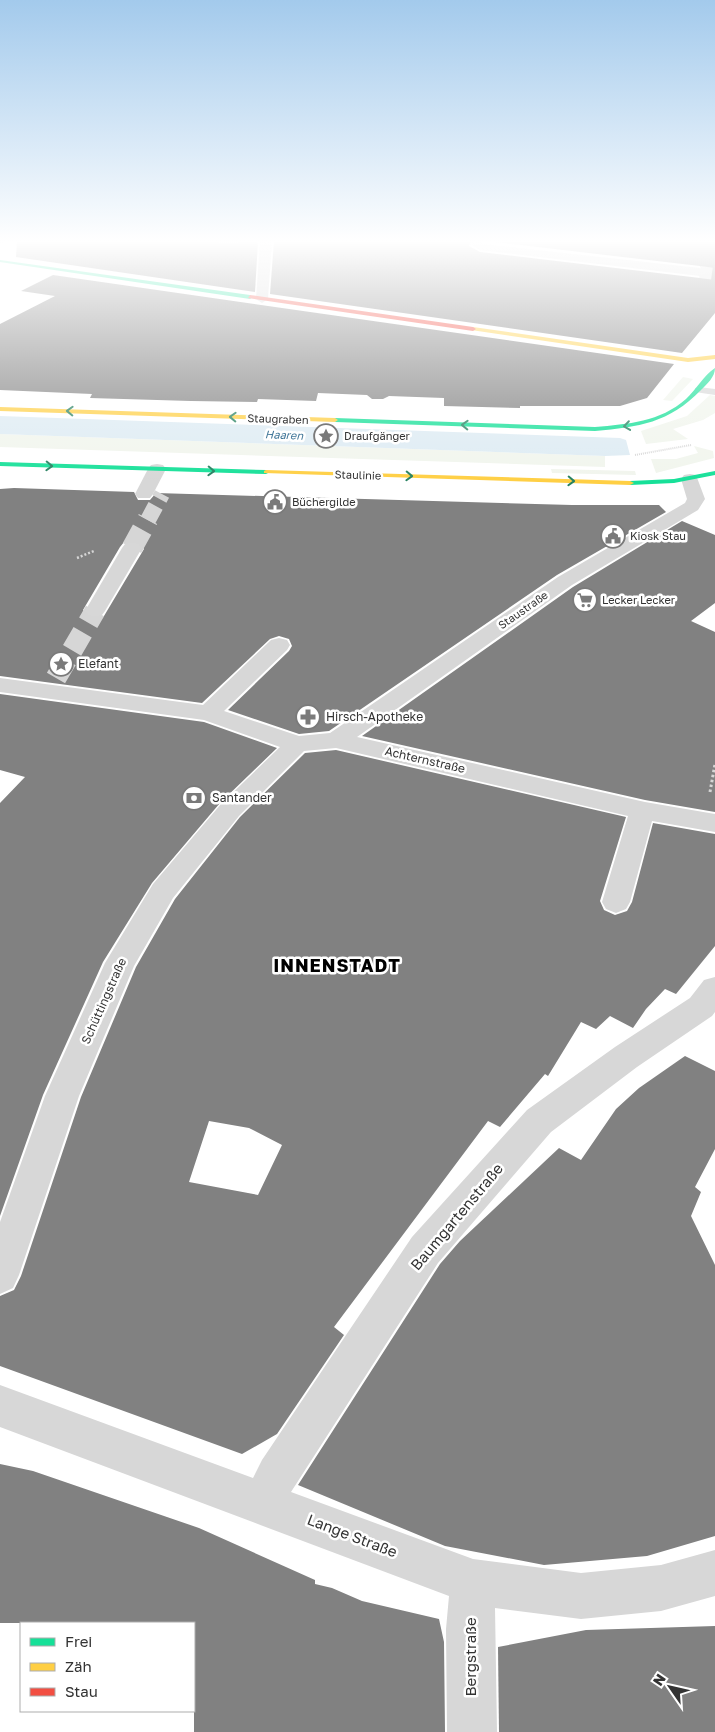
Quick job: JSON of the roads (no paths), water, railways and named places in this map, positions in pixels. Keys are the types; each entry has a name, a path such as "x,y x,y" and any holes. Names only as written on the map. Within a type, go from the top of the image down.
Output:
{"street":[{"path":"421,322 688,360 715,357"},
{"name":"Staugraben","path":"0,409 582,429 635,425 674,412 689,402 715,370"},
{"name":"Staulinie","path":"0,464 644,483 690,479 715,473"},
{"path":"153,494 165,469"},
{"name":"Staustraße","path":"336,740 565,581 692,506 696,499 690,479"},
{"path":"95,611 127,541"},
{"path":"208,713 279,645"},
{"name":"Achternstraße","path":"0,685 52,684 208,713 297,744 336,740 645,811 715,823"},
{"name":"Schüttingstraße","path":"0,1275 62,1096 120,963 163,891 230,810 297,744"},
{"path":"616,902 639,820 645,811"},
{"name":"Baumgartenstraße","path":"264,1503 276,1475 426,1250 539,1121 626,1057 710,1005"},
{"name":"Lange Straße","path":"0,1406 473,1582 581,1596 661,1588 715,1573"},
{"name":"Bergstraße","path":"472,1732 470,1629 473,1582"}],"lane":[{"path":"699,390 715,392"}],"water":[{"name":"Haaren","path":"0,416 620,438 626,440 630,455 605,456 0,434"}],"tunnel":[{"path":"148,520 162,494"},
{"path":"132,548 148,519"},
{"path":"56,678 95,611"}],"place":[{"name":"Draufgänger","path":"326,436"},
{"name":"Büchergilde","path":"275,502"},
{"name":"Kiosk Stau","path":"613,536"},
{"name":"Lecker Lecker","path":"585,600"},
{"name":"Elefant","path":"61,664"},
{"name":"Hirsch-Apotheke","path":"308,717"},
{"name":"Santander","path":"194,798"}],"district":[{"name":"INNENSTADT","path":"337,966"}]}
